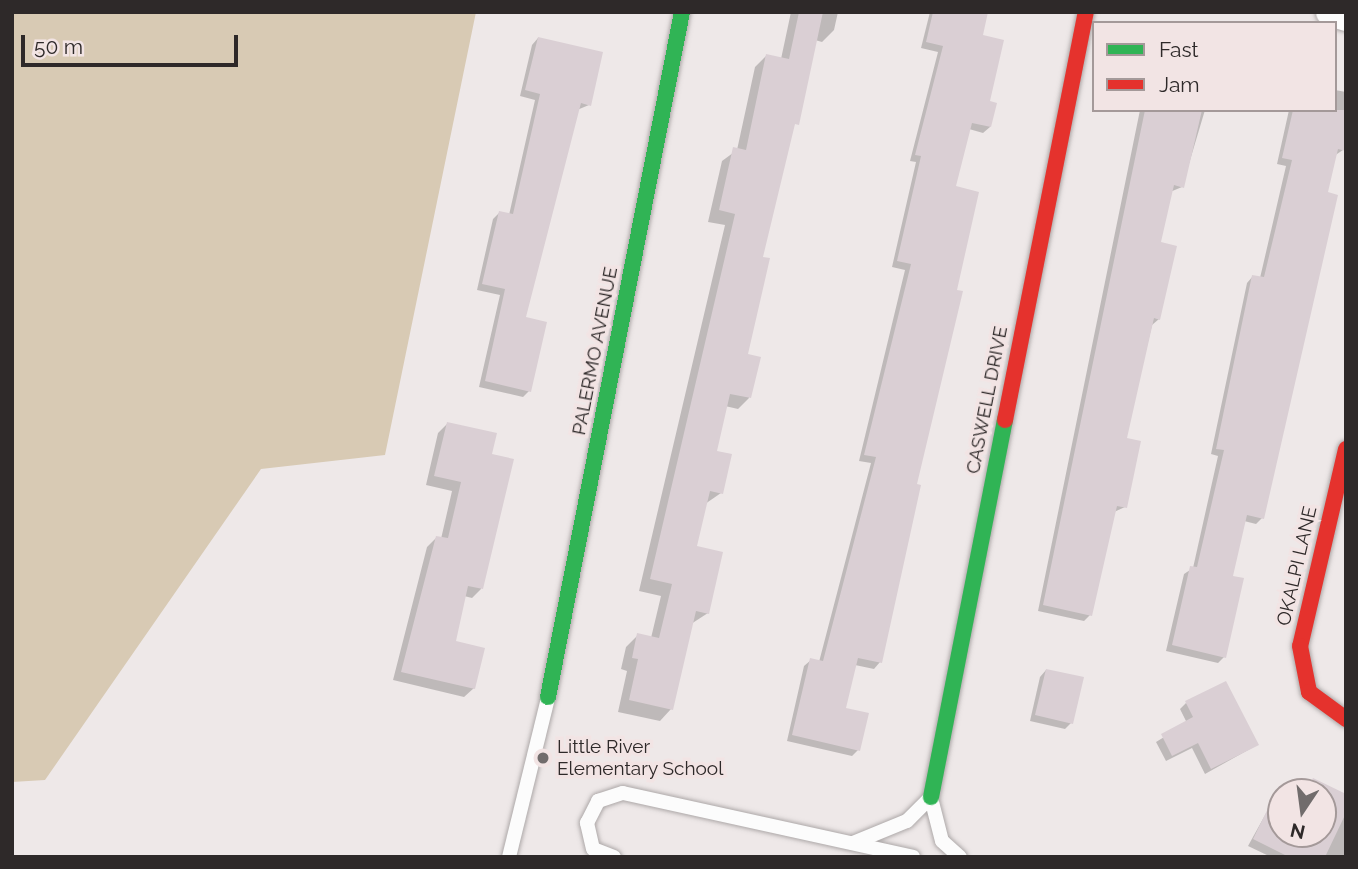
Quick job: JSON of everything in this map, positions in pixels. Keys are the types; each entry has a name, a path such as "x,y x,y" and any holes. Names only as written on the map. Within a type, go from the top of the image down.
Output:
{"street":[{"name":"PALERMO AVENUE","path":"548,697 682,12"},
{"name":"CASWELL DRIVE","path":"931,797 1086,12"},
{"path":"1331,12 1346,17"},
{"name":"OKALPI LANE","path":"1346,449 1300,646 1308,692 1346,719"}],"lane":[{"path":"509,857 548,697"},
{"path":"614,857 593,849 587,823 598,802 623,793 913,857"},
{"path":"852,843 907,821 931,797"},
{"path":"931,797 942,841 960,857"}],"shaded area":[{"path":"12,12 476,12 385,455 261,469 45,780 12,782"}],"building":[{"path":"799,12 823,12 799,125 795,124 763,257 770,258 748,354 761,357 751,398 730,394 717,451 732,454 723,494 710,491 697,546 723,552 709,614 696,611 673,710 629,700 638,659 632,658 637,633 659,638 672,584 650,579 735,214 719,210 733,147 746,150 766,54 789,59"},
{"path":"933,12 988,12 983,35 1004,40 990,101 997,103 991,127 972,123 956,186 979,192 957,290 963,291 917,484 921,485 882,663 858,658 846,708 869,713 860,751 792,735 810,658 823,661 876,457 864,455 911,264 897,261 921,156 915,155 943,46 926,42"},
{"path":"538,37 603,52 591,106 581,103 526,317 547,322 531,392 485,381 505,289 482,284 499,211 513,214 540,94 525,90"},
{"path":"1346,110 1346,151 1338,149 1328,192 1338,195 1264,519 1247,515 1233,576 1244,578 1226,658 1172,645 1190,566 1197,567 1224,450 1216,449 1252,275 1264,277 1292,160 1282,158 1293,112"},
{"path":"1145,112 1202,112 1184,188 1174,185 1161,242 1177,246 1160,320 1154,318 1127,438 1141,441 1127,508 1117,506 1092,616 1043,605"},
{"path":"447,422 497,433 492,454 514,459 483,589 468,586 456,641 485,648 475,689 401,672 436,536 448,538 461,482 434,476"},
{"path":"1046,669 1084,677 1073,724 1035,715"},
{"path":"1226,681 1259,745 1211,769 1198,743 1172,756 1161,734 1193,717 1185,701"},
{"path":"1337,790 1346,794 1346,813 1337,832"},
{"path":"1267,810 1267,846 1253,839"},
{"path":"1271,848 1329,848 1325,857 1289,857"}],"traffic: fast":[{"path":"548,697 682,12"},
{"path":"931,797 1005,420"}],"traffic: jam":[{"path":"1005,420 1086,12"},
{"path":"1346,449 1300,646 1309,692 1346,719"}],"place":[{"name":"Little River Elementary School","path":"543,758"}]}
